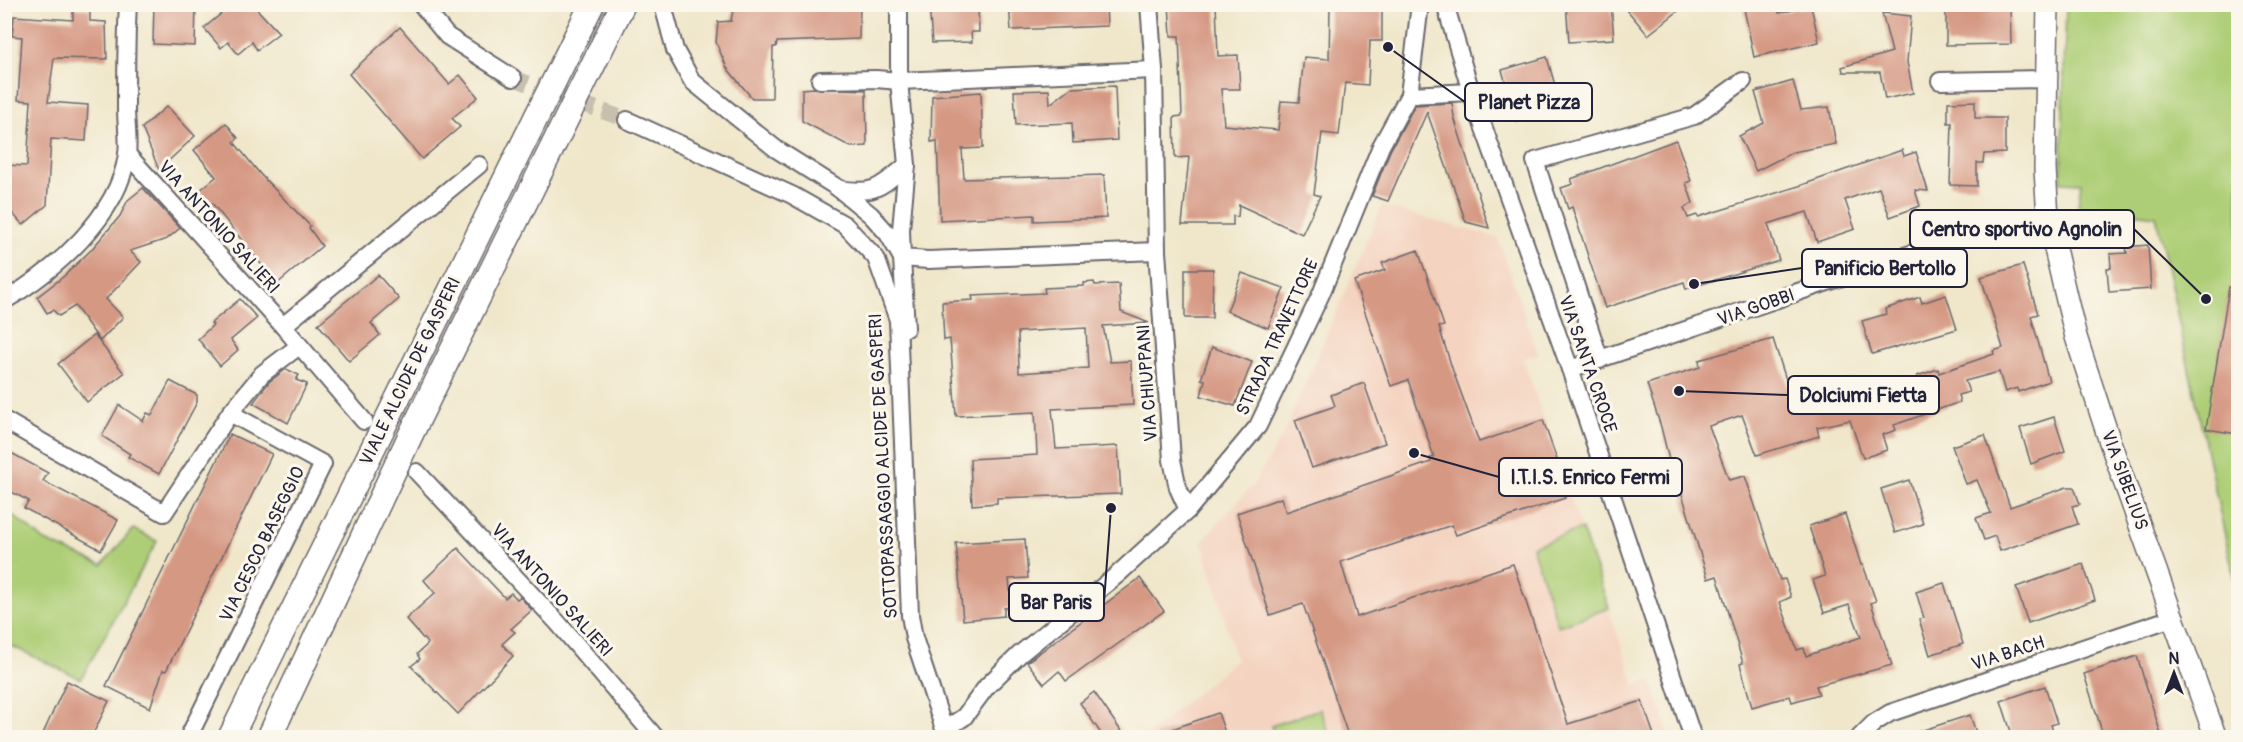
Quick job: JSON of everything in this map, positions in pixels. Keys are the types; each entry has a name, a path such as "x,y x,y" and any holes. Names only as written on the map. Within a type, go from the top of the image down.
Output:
{"main road":[{"name":"VIALE ALCIDE DE GASPERI","path":"230,738 592,4"},
{"name":"VIALE ALCIDE DE GASPERI","path":"269,738 411,434 623,4"}],"street":[{"path":"4,301 36,282 74,248 104,211 122,174 127,154 128,4"},
{"path":"421,4 447,36 513,78"},
{"path":"665,4 664,9 675,50 692,81 776,149 838,188 871,215 888,234 902,258"},
{"path":"899,4 899,81 908,165 902,211 902,258 906,304 914,638"},
{"name":"VIA CHIUPPANI","path":"1149,4 1154,70 1157,251 1172,460 1178,489 1188,510"},
{"name":"STRADA TRAVETTORE","path":"914,638 946,734 964,717 987,686 1020,654 1117,575 1188,510 1258,426 1321,294 1381,146 1409,95 1420,4"},
{"name":"VIA SANTA CROCE","path":"1445,4 1471,92 1570,369 1693,738"},
{"path":"2048,4 2045,169 2048,218"},
{"path":"820,80 899,81 1154,70"},
{"path":"1940,81 2048,78"},
{"name":"VIA SANTA CROCE","path":"1600,360 1534,161 1694,116 1743,81"},
{"path":"1409,95 1471,92"},
{"name":"SOTTOPASSAGGIO ALCIDE DE GASPERI","path":"627,120 792,195 845,225 876,258 898,320 907,567 914,638"},
{"name":"VIA ANTONIO SALIERI","path":"127,154 283,326 364,422"},
{"path":"283,326 479,165"},
{"path":"838,188 862,193 874,190 908,165"},
{"name":"VIA GOBBI","path":"1570,369 2014,219 2048,218"},
{"name":"VIA SIBELIUS","path":"2048,218 2076,337 2088,376 2216,738"},
{"path":"902,258 928,260 1157,251"},
{"path":"4,420 164,513 230,413 262,374 299,346"},
{"name":"VIA CESCO BASEGGIO","path":"188,738 324,464 230,413"},
{"name":"VIA ANTONIO SALIERI","path":"417,472 558,622 656,738"},
{"name":"VIA BACH","path":"1859,738 1877,730 1914,704 2175,617"}],"shaded area":[{"path":"1382,206 1498,238 1538,354 1523,358 1562,474 1635,685 1651,680 1670,737 1144,738 1236,660 1202,541 1253,485 1284,433"}],"green space":[{"path":"2066,5 2238,5 2238,596 2156,216 2078,206 2081,183 2061,182"},
{"path":"5,509 45,541 102,565 133,529 157,541 81,679 5,643"},
{"path":"1582,529 1609,608 1558,626 1532,546"},
{"path":"1320,709 1330,737 1275,737 1271,726"}],"building":[{"path":"154,4 196,4 195,46 153,44"},
{"path":"233,4 252,4 279,33 257,50 252,42 238,54 228,42 221,48 204,28"},
{"path":"734,4 860,4 859,39 777,42 776,47 773,47 772,98 752,98 727,68 716,42 718,22 731,21"},
{"path":"929,4 978,4 979,32 971,32 972,42 932,43"},
{"path":"1009,4 1106,4 1107,26 1011,30"},
{"path":"1169,4 1216,4 1218,56 1238,55 1240,89 1221,89 1224,125 1278,130 1281,101 1299,102 1304,57 1329,59 1330,7 1382,6 1382,41 1370,41 1368,85 1345,83 1339,135 1322,133 1314,194 1320,196 1302,234 1239,205 1238,217 1233,216 1233,225 1182,225 1189,157 1175,158 1174,117 1182,116 1179,36 1171,36"},
{"path":"1566,4 1611,4 1614,39 1569,42"},
{"path":"1622,4 1687,4 1648,35"},
{"path":"1743,4 1778,4 1779,13 1811,6 1819,42 1754,57"},
{"path":"1946,4 2010,4 2011,44 1946,45"},
{"path":"73,8 90,9 90,21 106,22 107,59 54,58 48,102 88,105 86,141 51,139 47,205 23,225 4,204 4,165 27,166 31,101 18,100 22,37 12,36 14,16 73,20"},
{"path":"1882,13 1911,16 1907,62 1913,93 1885,99 1880,72 1843,72 1842,67 1892,52"},
{"path":"400,27 449,84 460,75 478,97 452,118 460,127 422,159 349,74"},
{"path":"1547,57 1562,110 1517,122 1502,70"},
{"path":"1793,81 1801,110 1829,107 1836,144 1793,152 1756,171 1739,136 1764,123 1755,92"},
{"path":"1115,86 1117,140 1073,143 1072,123 1016,125 1014,91 1049,90 1050,104 1071,88"},
{"path":"802,89 866,90 867,146 851,147 802,121"},
{"path":"981,92 983,148 962,149 964,179 1104,175 1106,218 1034,221 1034,215 940,220 937,141 931,142 932,96"},
{"path":"1975,101 1975,118 2005,118 2005,153 1984,154 1983,163 1977,163 1977,186 1950,185 1952,123 1948,123 1948,102"},
{"path":"1452,103 1454,117 1489,228 1466,222 1427,112 1388,201 1372,196 1390,151 1415,105"},
{"path":"167,106 195,136 159,170 142,128"},
{"path":"226,123 238,138 234,142 260,174 310,226 309,228 322,246 277,284 212,203 210,205 199,191 216,177 194,150"},
{"path":"1676,140 1691,181 1686,183 1693,203 1684,208 1688,218 1697,215 1698,217 1799,186 1902,150 1904,156 1916,152 1928,191 1915,190 1920,206 1890,217 1879,188 1845,200 1855,229 1817,242 1807,212 1768,224 1779,260 1686,289 1684,282 1605,308 1572,207 1568,209 1561,188 1573,184 1571,179"},
{"path":"143,188 180,228 167,239 130,251 141,262 106,299 123,317 100,341 75,306 59,316 53,310 47,313 37,297 63,277 91,250 120,216 128,200"},
{"path":"2148,245 2151,289 2109,292 2107,268 2111,268 2110,254 2127,253 2126,247"},
{"path":"1418,250 1444,326 1439,327 1479,442 1543,420 1562,474 1557,475 1565,498 1456,535 1452,525 1341,562 1357,617 1513,564 1568,724 1642,701 1655,738 1349,738 1303,604 1270,615 1237,513 1281,498 1286,512 1431,462 1430,458 1434,457 1408,380 1391,386 1354,281 1385,270 1382,263"},
{"path":"2023,265 2038,314 2031,316 2049,381 2018,392 2017,388 2005,392 1999,372 1965,381 1969,392 1958,395 1960,402 1894,425 1896,430 1882,435 1887,450 1863,458 1850,420 1817,427 1819,436 1757,455 1742,415 1709,426 1729,480 1745,476 1780,580 1785,579 1791,597 1780,602 1797,650 1804,648 1806,656 1861,637 1849,605 1824,613 1813,580 1825,576 1809,526 1845,514 1861,565 1863,565 1876,601 1871,603 1892,665 1816,686 1819,694 1792,702 1790,696 1752,707 1740,664 1743,663 1717,576 1708,579 1675,471 1672,472 1647,384 1700,367 1699,360 1773,339 1789,389 1819,380 1827,407 1882,388 1886,400 1918,390 1917,376 1938,369 1939,373 1994,354 1993,351 2003,348 1981,277"},
{"path":"1185,269 1213,269 1212,318 1185,318"},
{"path":"1242,273 1284,288 1268,328 1227,311"},
{"path":"378,275 399,299 371,323 380,335 349,361 318,324"},
{"path":"1084,283 1119,284 1121,312 1149,323 1103,326 1110,362 1131,361 1133,405 1052,409 1056,449 1118,446 1121,494 997,498 997,503 972,505 970,459 1037,455 1035,412 956,416 950,339 944,340 942,302 973,300 972,296 1045,293 1044,288 1084,286","holes":["1086,328 1088,368 1019,373 1018,332"]},
{"path":"2229,287 2238,288 2238,434 2206,429"},
{"path":"1946,295 1957,329 1872,354 1862,321 1886,314 1885,309 1920,297 1922,303"},
{"path":"240,299 257,318 231,340 238,350 220,366 198,339 213,325 211,323"},
{"path":"94,335 124,373 87,402 58,364"},
{"path":"1212,347 1252,362 1235,406 1201,396 1205,380 1201,379"},
{"path":"286,369 299,375 296,380 307,384 288,423 253,403 269,382"},
{"path":"170,381 197,395 197,402 159,474 128,457 130,454 102,436 119,405 143,421 147,413 152,415"},
{"path":"1364,383 1385,443 1312,468 1295,420 1335,406 1331,395"},
{"path":"2054,417 2065,451 2031,464 2020,428"},
{"path":"230,434 272,454 166,671 163,670 150,708 106,686"},
{"path":"1985,435 2010,507 2067,487 2074,487 2080,504 2072,506 2078,524 2000,551 1995,536 1984,540 1976,518 1991,513 1977,480 1966,484 1952,446"},
{"path":"4,449 48,473 43,481 118,520 101,550 24,508 29,501 4,488"},
{"path":"1909,480 1923,524 1895,533 1881,489"},
{"path":"1025,539 1028,578 1009,579 1012,607 1004,608 1004,616 963,620 956,543"},
{"path":"458,548 505,598 511,593 517,599 520,597 532,610 511,629 515,632 502,644 513,656 458,714 411,666 420,659 417,654 428,644 406,619 435,593 424,580"},
{"path":"2083,564 2095,600 2028,623 2016,587"},
{"path":"1140,578 1164,611 1066,681 1059,671 1044,684 1027,662"},
{"path":"1944,583 1963,644 1930,655 1919,619 1924,618 1916,592"},
{"path":"2137,656 2162,738 2104,738 2084,674"},
{"path":"67,681 109,701 91,738 41,738"},
{"path":"2045,686 2057,723 2051,725 2055,738 2013,738 2001,701"},
{"path":"1094,692 1121,731 1109,738 1104,738 1080,703"},
{"path":"1218,713 1227,738 1155,738 1155,735"},
{"path":"1970,715 1978,738 1912,738 1911,734"}],"tunnel":[{"path":"513,78 627,120"}],"place":[{"name":"Planet Pizza","path":"1388,47"},
{"name":"Panificio Bertollo","path":"1694,284"},
{"name":"Centro sportivo Agnolin","path":"2206,299"},
{"name":"Dolciumi Fietta","path":"1679,391"},
{"name":"I.T.I.S. Enrico Fermi","path":"1414,453"},
{"name":"Bar Paris","path":"1111,508"}]}
